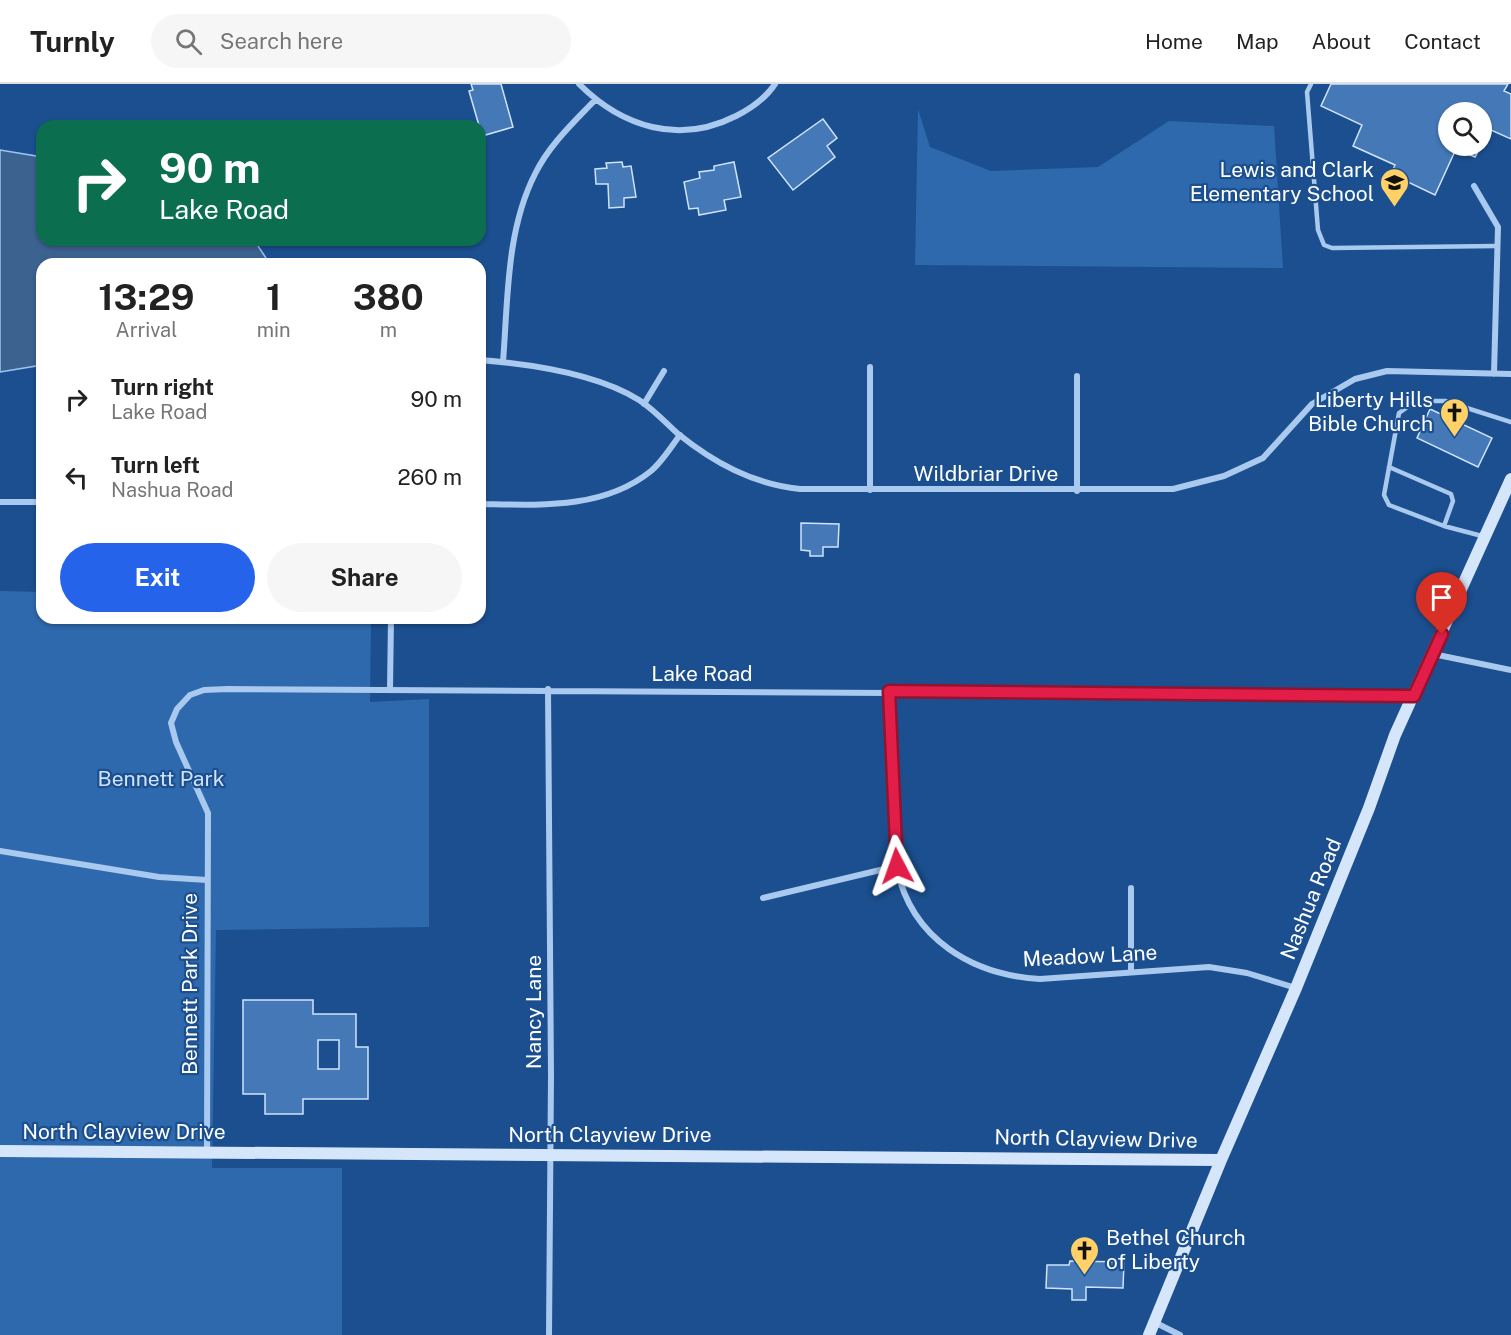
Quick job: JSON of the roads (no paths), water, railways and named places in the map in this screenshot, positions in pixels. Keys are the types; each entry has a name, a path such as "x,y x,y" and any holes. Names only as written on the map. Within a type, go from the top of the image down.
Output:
{"street":[{"path":"579,84 595,100 643,127 683,131 720,124 754,107 775,84"},
{"path":"503,362 516,227 535,174 559,138 595,100"},
{"path":"1474,186 1498,227 1494,374"},
{"name":"Wildbriar Drive","path":"486,361 537,365 612,388 644,404 680,435 723,465 765,483 800,489 870,490 1173,489 1224,476 1263,458 1300,416 1326,394 1371,374 1387,371 1511,374"},
{"path":"870,367 870,490"},
{"path":"644,404 664,371"},
{"path":"1077,376 1077,491"},
{"path":"486,504 559,504 629,486 651,471 680,435"},
{"name":"Nashua Road","path":"1149,1335 1221,1160 1296,988 1369,808 1395,735 1511,479"},
{"path":"0,502 36,502"},
{"path":"390,689 391,624"},
{"path":"1433,654 1511,670"},
{"name":"Lake Road","path":"207,880 208,813 176,742 171,723 182,702 190,695 204,690 548,689 1414,696"},
{"name":"Nancy Lane","path":"548,689 549,1335"},
{"name":"Meadow Lane","path":"889,691 897,866 907,900 916,916 939,943 969,963 1009,976 1029,979 1209,967 1247,973 1296,988"},
{"name":"Bennett Park Drive","path":"0,851 159,877 207,880 207,1152"},
{"path":"764,898 897,866"},
{"path":"1131,888 1131,972"},
{"name":"North Clayview Drive","path":"0,1151 1221,1160"},
{"path":"1154,1322 1180,1335"}],"lane":[{"path":"1311,84 1307,99 1318,230 1324,245 1332,248 1496,246"},
{"path":"1484,537 1444,526 1389,505 1384,495 1399,413 1416,401 1445,401 1511,422"},
{"path":"1389,466 1451,494 1452,501 1444,526"}],"place":[{"name":"Lewis and Clark Elementary School","path":"1395,208"},
{"name":"Liberty Hills Bible Church","path":"1454,438"},
{"name":"Bethel Church of Liberty","path":"1085,1276"}],"park label":[{"name":"Bennett Park","path":"161,779"}]}
